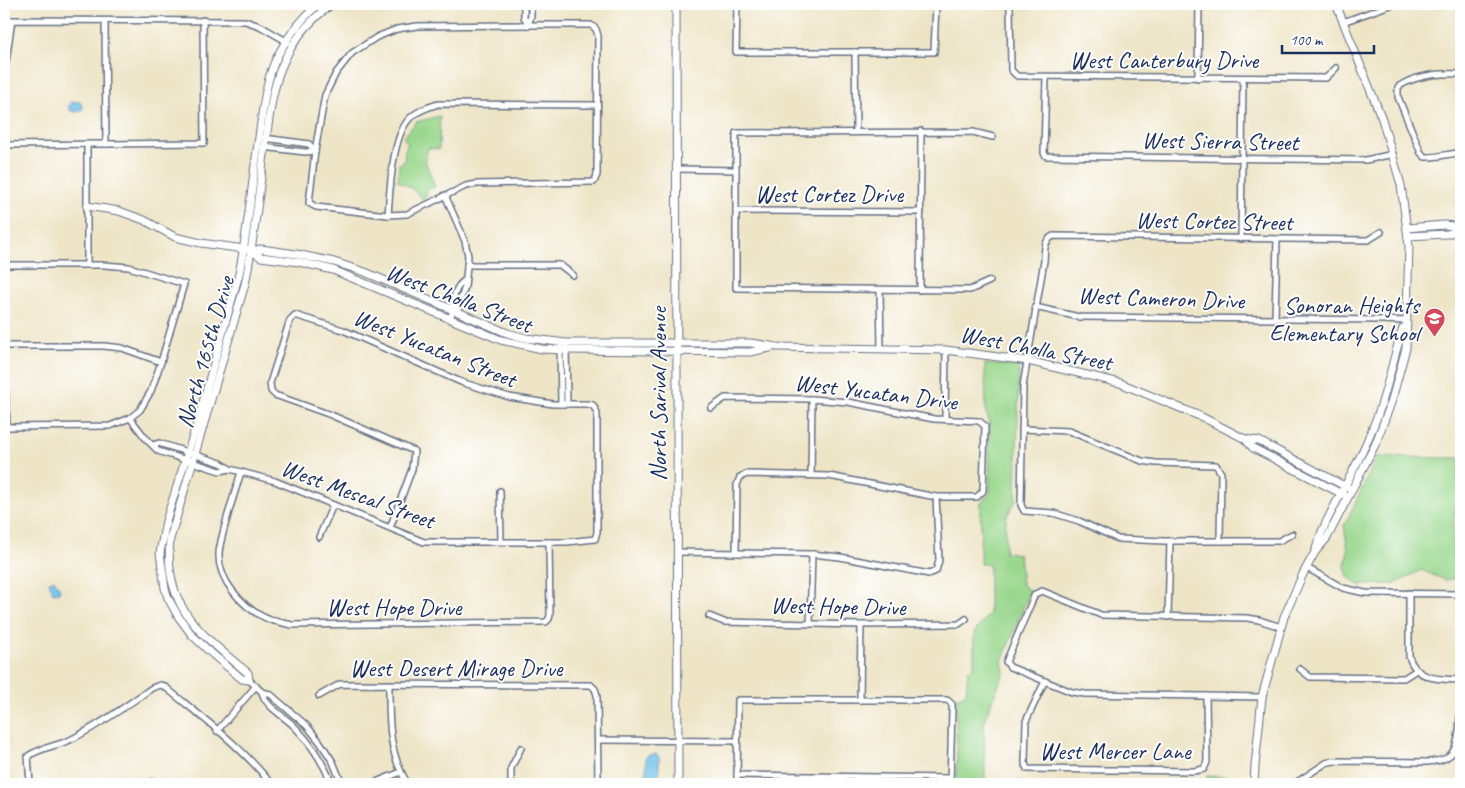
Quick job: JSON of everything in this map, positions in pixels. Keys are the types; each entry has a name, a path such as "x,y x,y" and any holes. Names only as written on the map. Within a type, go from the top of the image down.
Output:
{"street":[{"name":"North 165th Drive","path":"262,692 249,680 248,673 204,636 182,607 174,588 170,564 170,539 188,462 237,312 252,251 264,103 270,77 277,56 318,15 332,4"},
{"path":"524,4 524,17 528,25"},
{"path":"528,25 531,16 531,4"},
{"name":"North Sarival Avenue","path":"676,4 678,784"},
{"path":"737,4 736,52 934,52 936,4"},
{"name":"West Canterbury Drive","path":"1010,4 1011,70 1017,76 1326,78 1336,68"},
{"path":"1198,78 1199,4"},
{"path":"1254,784 1262,697 1282,627 1307,568 1316,552 1320,533 1348,488 1383,403 1396,348 1406,322 1409,282 1408,236 1403,195 1382,119 1336,4"},
{"path":"1344,22 1393,4"},
{"name":"North 165th Drive","path":"262,138 277,79 295,27 315,6"},
{"path":"4,75 12,20 245,21 260,26 289,43"},
{"path":"4,144 204,143 203,20"},
{"path":"105,21 106,144"},
{"path":"528,25 591,25 596,29 598,36 597,175 594,182 477,184 466,186 406,214 388,215 316,207 309,203 315,151 326,95 336,73 352,54 377,36 398,29 417,26 528,25"},
{"path":"855,52 856,132"},
{"path":"1461,74 1429,76 1405,82 1398,87 1398,97 1421,153 1425,157 1461,153"},
{"name":"West Sierra Street","path":"1046,77 1044,153 1046,156 1242,160 1366,160 1393,154"},
{"path":"1241,239 1243,78"},
{"path":"388,215 397,140 410,118 420,111 438,104 597,105"},
{"path":"920,290 921,131"},
{"path":"990,281 970,290 736,288 736,133 921,131 973,132 993,137"},
{"path":"262,138 309,144 315,151"},
{"path":"4,265 87,265 87,144"},
{"name":"North 165th Drive","path":"191,454 234,296 244,249 261,146"},
{"path":"261,146 305,152 315,151"},
{"path":"676,169 736,170"},
{"path":"445,195 465,241 468,265 464,281 459,284 452,304 453,311 450,318"},
{"name":"West Cholla Street","path":"87,206 119,211 144,220 175,237 201,244 244,249 252,251 261,257 299,262 333,270 489,335 512,343 542,349 563,346 676,342 751,343 777,347 946,350 1028,361 1120,383 1202,417 1246,439 1258,441 1348,488"},
{"name":"West Cortez Drive","path":"736,211 921,212"},
{"path":"1407,228 1444,225 1461,229"},
{"path":"1408,236 1447,234 1461,229"},
{"name":"West Cortez Street","path":"1036,307 1044,261 1044,247 1047,240 1053,236 1368,240 1381,232"},
{"path":"1275,319 1277,239"},
{"name":"West Cholla Street","path":"252,251 261,249 334,262 365,272 453,311 517,336 563,346 750,352 777,347"},
{"name":"North 165th Drive","path":"87,265 129,267 184,284 151,391 140,410 130,418"},
{"path":"468,265 560,266 573,275"},
{"path":"880,290 881,349"},
{"path":"1036,307 1023,386 1021,505 1024,511 1053,513 1080,521 1118,539 1279,541 1292,534"},
{"name":"West Cameron Drive","path":"1036,307 1079,316 1383,320 1406,322"},
{"name":"West Yucatan Street","path":"390,528 410,477 414,451 331,415 275,395 270,391 270,383 290,320 295,315 343,330 461,382 518,400 593,405 597,413 595,539"},
{"path":"4,346 104,346 122,348 161,362"},
{"path":"563,346 567,404"},
{"path":"560,404 563,346"},
{"path":"945,419 946,350"},
{"path":"4,362 6,427 84,428 110,426 130,418"},
{"name":"West Yucatan Drive","path":"711,408 726,398 812,399 848,402 934,420 979,420 985,426 983,491 977,497 936,497"},
{"path":"811,475 812,399"},
{"name":"West Mescal Street","path":"130,418 158,451 220,471 230,469"},
{"path":"1022,429 1069,431 1142,461 1216,465 1221,473 1220,541"},
{"name":"West Cholla Street","path":"1246,439 1253,448 1344,495"},
{"name":"West Mescal Street","path":"153,445 159,443 221,463 230,469 275,481 424,542 567,542 595,539"},
{"name":"West Hope Drive","path":"241,472 219,548 221,570 232,590 247,607 270,620 292,625 546,622 550,615 549,542"},
{"path":"676,552 812,554 840,557 929,574 936,571 938,560 936,497 829,476 747,474 740,477 738,485 736,552"},
{"path":"500,491 501,541"},
{"path":"319,537 333,505"},
{"path":"1168,617 1170,541"},
{"path":"810,624 812,554"},
{"path":"1307,568 1343,588 1365,593 1461,594"},
{"path":"1262,697 1085,694 1072,692 1010,667 1006,662 1035,594 1042,591 1102,616 1247,618 1282,627"},
{"path":"1294,784 1333,760 1428,762 1441,760 1455,750 1459,730 1460,680 1422,675 1415,671 1409,657 1409,593"},
{"name":"West Hope Drive","path":"709,616 724,622 861,625 959,624 966,619"},
{"path":"860,700 861,625"},
{"path":"1300,669 1310,678 1404,678 1415,671"},
{"name":"West Mercer Lane","path":"1045,681 1026,721 1024,763 1027,769 1194,771 1204,768 1207,762 1206,696"},
{"name":"West Desert Mirage Drive","path":"319,696 340,684 591,685 597,695 598,740"},
{"path":"389,684 391,741 395,758 408,784"},
{"path":"30,784 28,756 36,751 64,743 88,731 152,688 160,685 164,686 217,731 259,769 271,784"},
{"path":"217,731 256,686"},
{"path":"332,784 308,742 296,728 263,699 262,692 270,694 307,726 333,762 342,784"},
{"path":"737,775 950,781 952,704 947,700 738,700 738,741 737,775 737,784"},
{"path":"598,784 598,740 738,741"},
{"path":"511,784 511,768 521,748"},
{"path":"1455,750 1461,756"},
{"path":"371,784 401,772"}],"green space":[{"path":"440,116 439,149 428,148 425,160 435,187 428,189 424,200 411,188 398,181 399,164 404,162 408,143 403,138 416,122"},
{"path":"985,364 1019,366 1016,500 1006,518 1005,552 1019,554 1022,585 1030,591 1002,661 1004,672 984,720 985,781 1021,781 1021,784 957,784 956,698 966,694 968,670 974,668 974,633 989,614 989,564 980,564 981,503 990,493 989,420 986,414"},
{"path":"1377,457 1459,458 1461,468 1457,477 1461,491 1453,525 1454,533 1461,540 1460,578 1445,580 1421,570 1395,584 1359,585 1348,577 1345,566 1348,550 1344,526"},
{"path":"1207,776 1241,777 1241,784 1207,784"}],"water":[{"path":"71,102 81,102 83,109 78,112 71,111 69,104"},
{"path":"54,579 60,589 59,592 53,593 49,582"},
{"path":"656,754 659,757 659,784 646,784 646,757"}],"place":[{"name":"Sonoran Heights Elementary School","path":"1435,338"}]}
